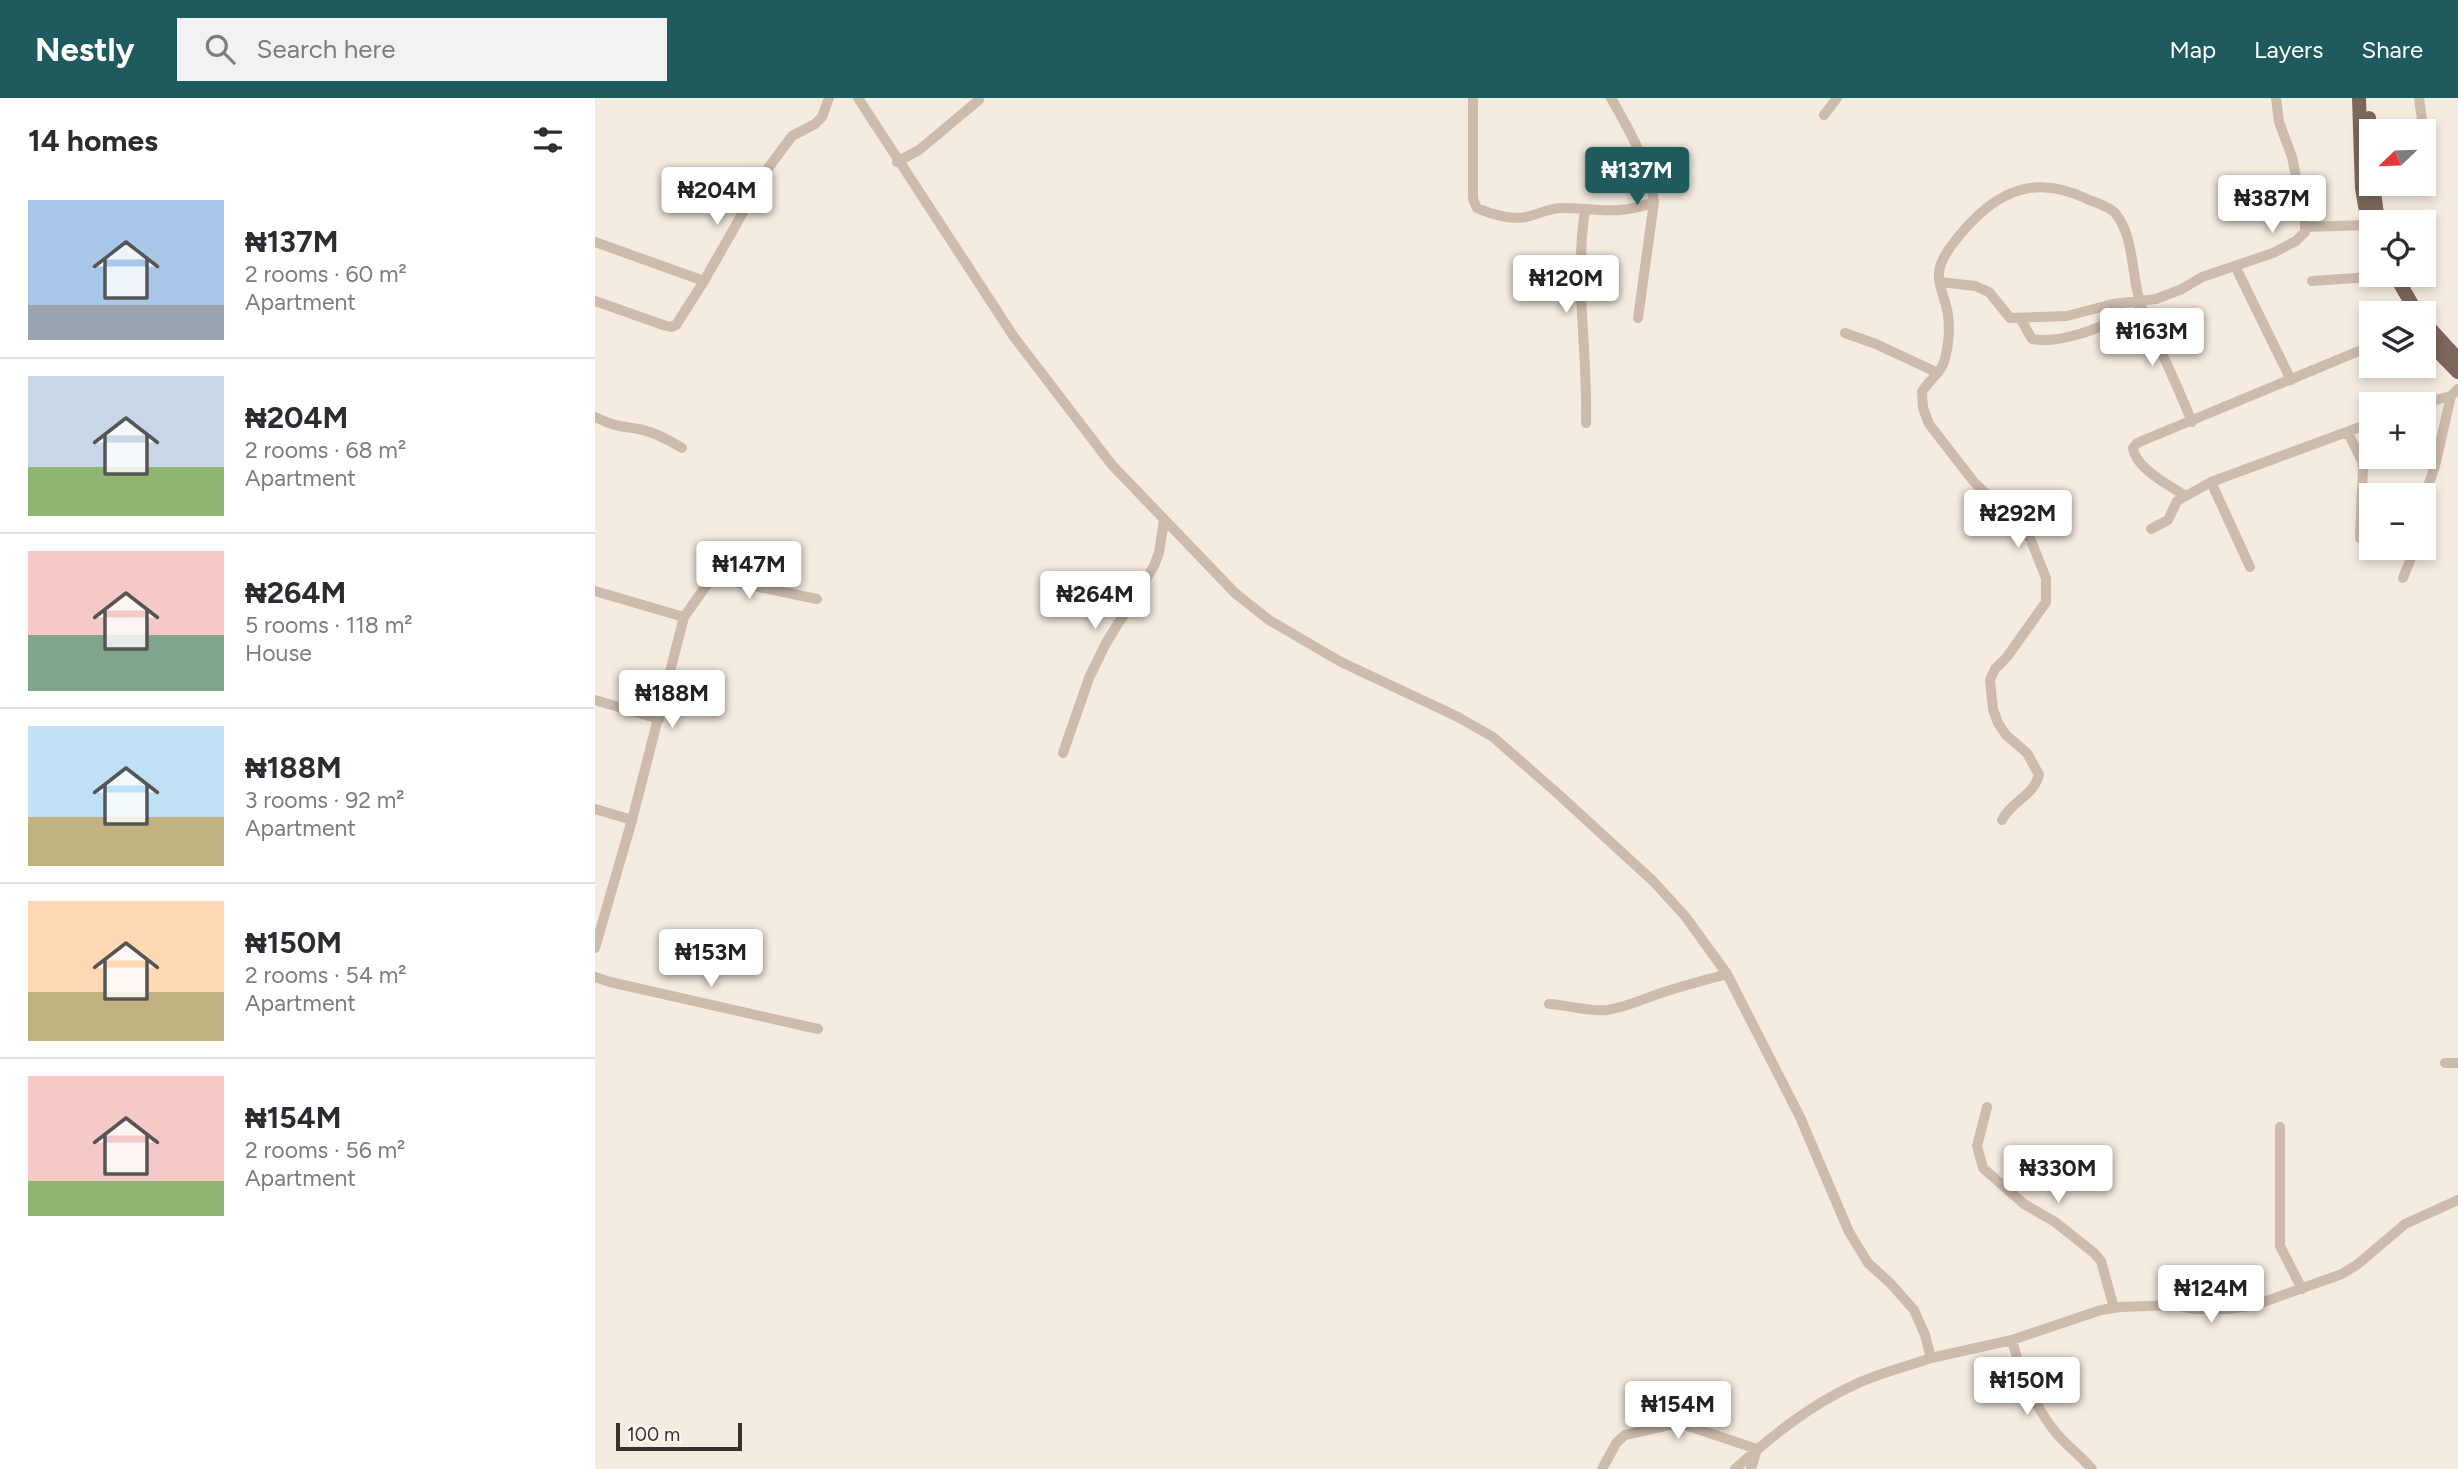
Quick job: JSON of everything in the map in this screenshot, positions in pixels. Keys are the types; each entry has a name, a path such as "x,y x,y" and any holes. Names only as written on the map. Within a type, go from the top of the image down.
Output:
{"main road":[{"path":"2359,98 2362,188 2369,210"},
{"path":"2368,98 2369,119"},
{"path":"2397,287 2408,301"},
{"path":"2436,335 2458,359"},
{"path":"2436,349 2458,372"}],"street":[{"path":"595,301 671,327 676,325 784,145 792,136 815,124 822,117 829,98"},
{"path":"857,98 1014,337 1112,465 1235,593 1269,620 1341,662 1456,716 1493,737 1653,881 1685,916 1727,974 1800,1117 1849,1232 1868,1263 1914,1310 1931,1358"},
{"path":"1473,98 1473,198 1477,208 1512,218 1528,217 1551,209 1624,211 1654,202"},
{"path":"1611,98 1633,139 1650,182 1654,202 1638,318"},
{"path":"1824,115 1837,98"},
{"path":"2020,318 2032,340 2050,340 2109,323 2202,277 2273,253 2296,241 2305,232 2305,227 2292,157 2279,122 2276,98"},
{"path":"2419,98 2422,119"},
{"path":"897,162 919,150 979,100"},
{"path":"2001,820 2008,809 2035,787 2039,775 2027,753 2006,735 1998,723 1993,709 1990,680 1995,669 2007,657 2046,602 2046,578 2030,538 1974,482 1929,424 1923,408 1922,392 1938,373 1946,355 1948,315 1937,274 1941,262 1958,238 1994,201 2021,190 2037,187 2056,187 2071,191 2116,214 2123,227 2133,263 2141,305 2192,422"},
{"path":"1585,210 1581,240 1580,293 1587,385 1585,423"},
{"path":"2305,227 2359,225"},
{"path":"595,242 704,281"},
{"path":"2235,265 2291,380"},
{"path":"2312,281 2359,277"},
{"path":"1940,282 1975,286 1989,292 2010,318 2067,316 2113,304 2141,305"},
{"path":"1845,333 1876,344 1938,373"},
{"path":"2185,496 2153,474 2139,460 2133,448 2137,443 2359,351"},
{"path":"2436,399 2455,392"},
{"path":"2429,483 2455,392"},
{"path":"595,417 617,427 655,434 682,448"},
{"path":"2151,529 2168,520 2177,501 2211,482 2359,428"},
{"path":"2348,433 2362,461 2362,483"},
{"path":"2211,482 2250,568"},
{"path":"1063,753 1089,678 1106,643 1154,566 1159,553 1164,520"},
{"path":"2403,578 2410,560"},
{"path":"595,947 599,919 632,820 684,617 708,583 725,580 817,599"},
{"path":"595,591 684,617"},
{"path":"595,700 659,719"},
{"path":"595,809 632,820"},
{"path":"1549,1004 1608,1010 1727,974"},
{"path":"595,977 818,1030"},
{"path":"2445,1063 2458,1063"},
{"path":"1987,1107 1977,1146 1983,1168 2024,1204 2055,1222 2094,1253 2101,1261 2114,1308"},
{"path":"2280,1127 2280,1245 2302,1289"},
{"path":"1735,1469 1817,1405 1856,1384 1931,1358 2012,1340 2114,1308 2176,1305 2194,1309 2229,1309 2255,1305 2342,1274 2358,1264 2405,1224 2458,1200"},
{"path":"2012,1340 2028,1391 2057,1434 2092,1469"},
{"path":"1602,1469 1617,1442 1625,1434 1668,1425 1685,1425 1757,1450"},
{"path":"1751,1469 1757,1450"}]}
